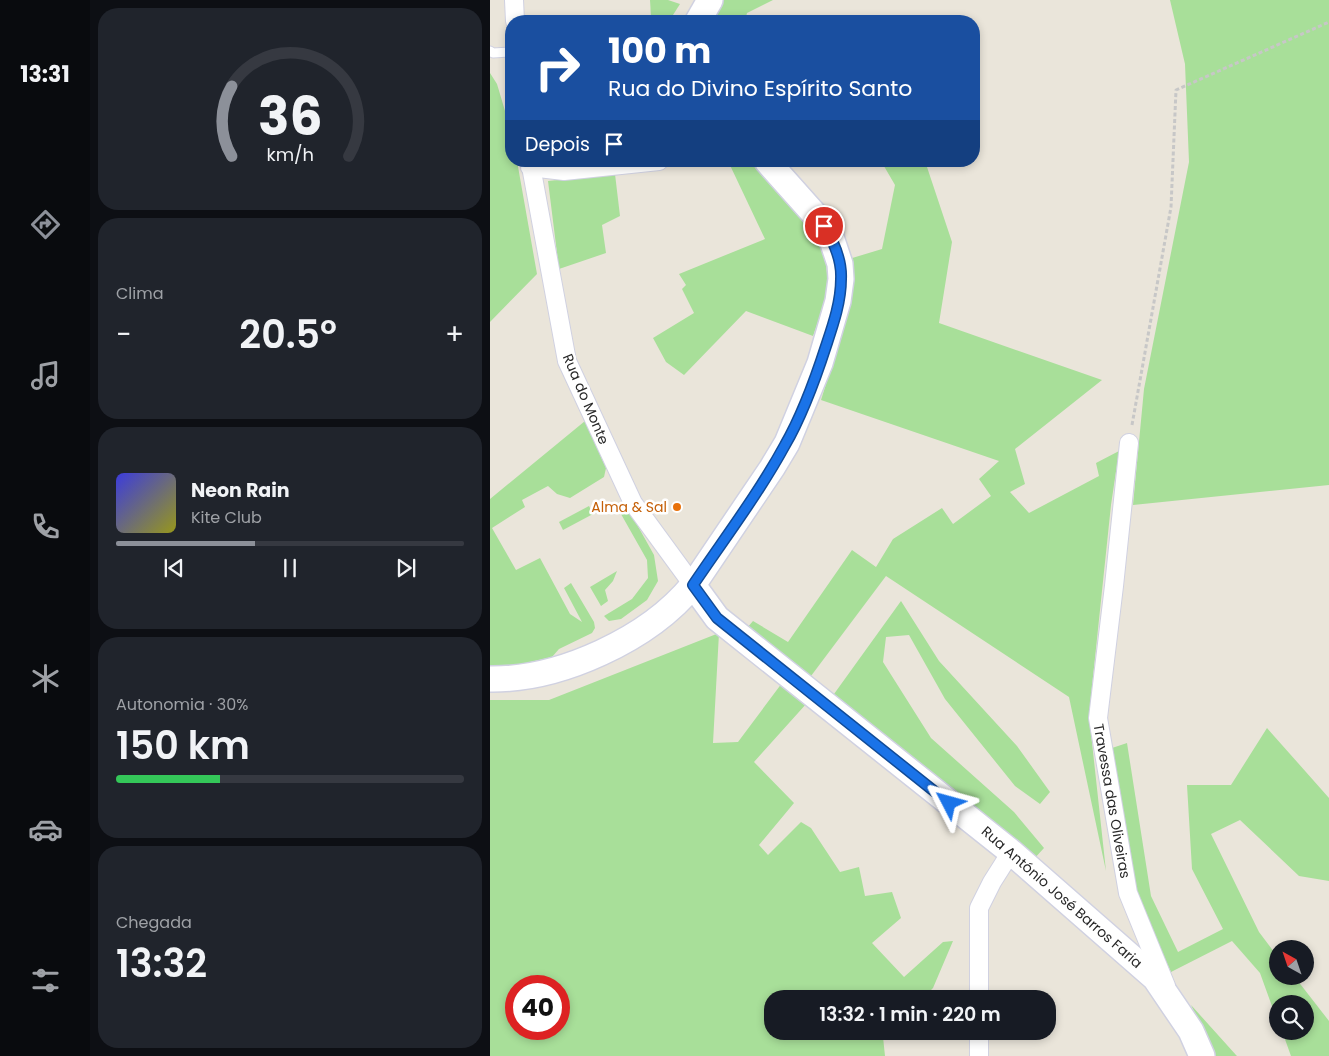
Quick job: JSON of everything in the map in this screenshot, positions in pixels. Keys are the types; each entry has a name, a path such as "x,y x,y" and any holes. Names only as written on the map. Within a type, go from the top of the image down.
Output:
{"main road":[{"path":"701,15 710,0"},
{"path":"490,679 530,677 567,666 620,643 665,615 682,599 693,585 772,468 786,443 807,398 820,363 838,301 841,279 840,264 831,237 824,226 772,167"},
{"name":"Rua António José Barros Faria","path":"693,585 717,618 1011,852 1155,978 1191,1031 1202,1056"}],"street":[{"path":"514,0 515,15"},
{"name":"Rua do Monte","path":"531,167 567,361 633,503 693,585"},
{"path":"545,167 564,171 602,167"},
{"name":"Travessa das Oliveiras","path":"1129,443 1098,718 1128,893 1173,1002"},
{"path":"979,990 979,908 992,882 1011,852"},
{"path":"979,1040 979,1056"}],"lane":[{"path":"490,51 493,53 505,52"}],"path":[{"path":"1129,443 1171,207 1176,90 1329,22"}],"green space":[{"path":"650,0 668,0 680,4 673,15 651,15"},
{"path":"724,0 773,0 746,15 714,15 717,7"},
{"path":"1170,0 1329,0 1329,485 1133,505 1144,389 1189,162 1185,64"},
{"path":"490,73 497,84 505,111 505,167 518,167 537,274 490,322"},
{"path":"731,167 758,167 799,209 824,246 829,291 813,336 746,311 684,375 666,362 653,338 694,313 682,289 686,285 679,274 765,239"},
{"path":"884,167 927,167 952,242 939,323 1102,380 1015,449 1025,484 1010,492 1029,513 1099,476 1096,463 1119,451 1111,505 1089,715 1106,871 1069,697 886,576 811,676 747,628 753,621 788,642 852,550 876,567 893,539 942,508 953,524 991,496 979,479 999,461 821,400 851,304 849,259 882,249 895,185"},
{"path":"615,174 620,216 602,225 606,253 559,269 548,181"},
{"path":"585,421 606,468 604,477 570,498 557,494 548,486 522,500 525,507 492,528 516,570 540,558 570,614 582,622 564,588 571,583 594,622 595,628 592,633 559,649 552,657 513,666 490,668 490,499"},
{"path":"625,503 654,555 658,581 647,600 621,619 609,621 604,616 632,599 648,578 647,560 617,507"},
{"path":"589,506 593,514 563,530 559,522"},
{"path":"617,571 613,581 605,590 608,601 601,606 590,587"},
{"path":"901,601 939,661 1017,746 1050,792 1040,804 1015,786 945,699 909,635 886,637 883,662 931,738 1014,812 1044,848 1033,860 834,694"},
{"path":"719,633 713,743 738,742 782,683 807,703 754,762 794,803 759,845 768,855 801,822 811,828 840,872 859,867 865,896 892,892 901,918 872,943 904,977 943,942 953,941 931,990 764,990 764,1040 883,1040 885,1056 490,1056 490,700 549,700"},
{"path":"1267,728 1329,798 1329,881 1299,876 1240,820 1211,834 1259,932 1269,945 1269,985 1301,985 1309,995 1269,995 1269,998 1260,973 1232,941 1171,972 1137,898 1109,749 1127,743 1151,896 1178,952 1223,929 1192,869 1187,785 1231,785"},
{"path":"1314,1002 1329,1021 1329,1056 1291,1056 1285,1040 1314,1040"},
{"path":"1191,1005 1236,1055 1237,1056 1215,1056"}],"place":[{"name":"Alma & Sal","path":"677,507"}],"route":[{"path":"824,226 831,237 836,251 840,264 841,279 832,327 820,363 807,398 772,468 693,585 717,618 949,803"}]}
